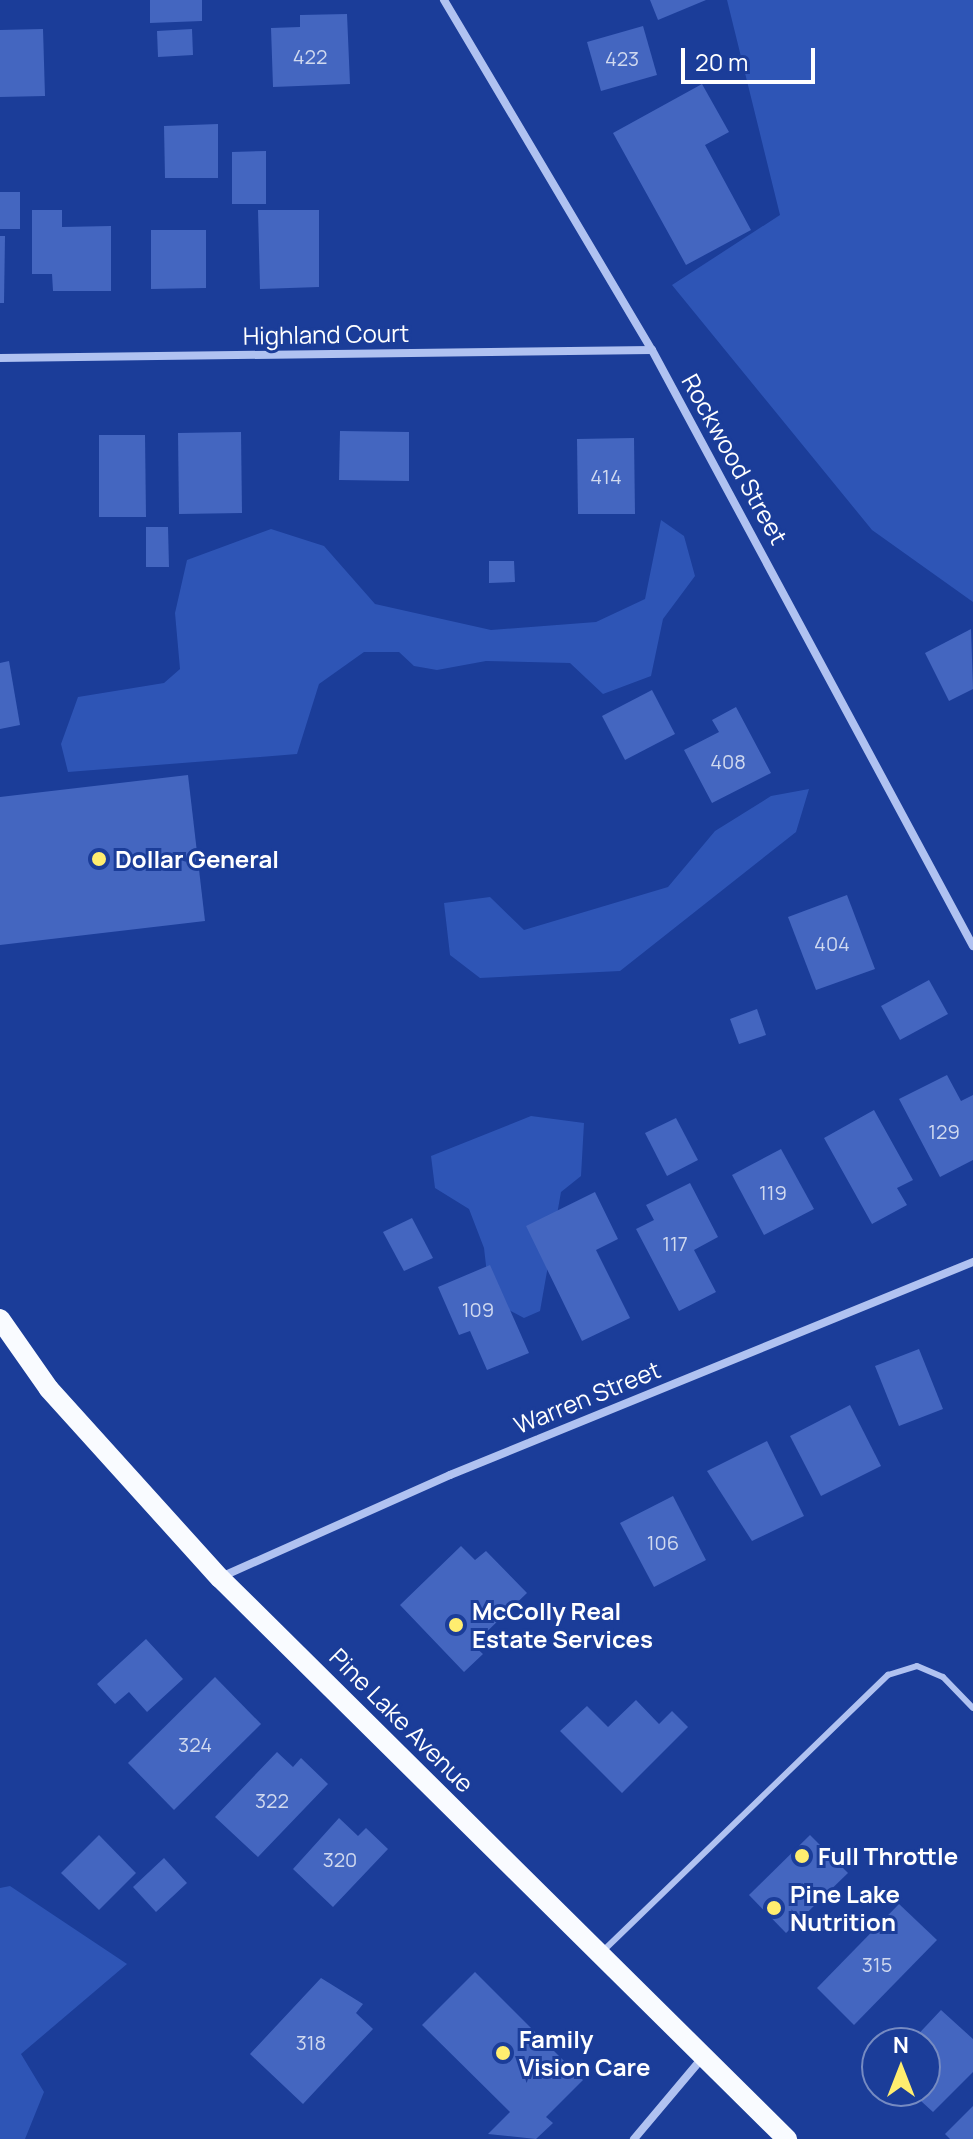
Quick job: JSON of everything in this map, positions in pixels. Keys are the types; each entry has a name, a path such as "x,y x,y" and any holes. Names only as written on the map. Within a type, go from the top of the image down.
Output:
{"main road":[{"name":"Pine Lake Avenue","path":"0,1319 49,1389 220,1578 787,2139"}],"street":[{"name":"Rockwood Street","path":"444,0 652,350 973,946"},
{"name":"Highland Court","path":"0,358 652,350"},
{"name":"Warren Street","path":"220,1578 450,1475 973,1262"},
{"path":"634,2139 703,2056"}],"lane":[{"path":"601,1954 888,1675 917,1666 943,1677 973,1708"}],"shaded area":[{"path":"727,0 973,0 973,602 872,530 672,285 780,215"},
{"path":"661,520 684,536 695,576 663,619 651,676 603,694 570,663 486,661 437,670 414,666 399,652 364,652 319,684 297,754 68,772 61,744 78,697 164,683 180,669 175,613 187,560 271,529 324,546 375,604 491,630 596,622 645,599"},
{"path":"809,789 796,832 620,971 480,978 450,955 444,903 490,897 524,930 668,887 715,831 771,796"},
{"path":"531,1116 584,1123 581,1176 561,1192 540,1311 524,1318 490,1300 484,1248 469,1209 435,1188 431,1156"},
{"path":"10,1886 127,1964 21,2054 44,2092 25,2139 0,2139 0,1888"}],"building":[{"path":"150,0 202,0 202,21 150,23"},
{"path":"650,0 706,0 658,20"},
{"path":"347,14 350,84 273,87 271,28 300,27 300,15"},
{"path":"643,26 657,75 601,91 587,42"},
{"path":"43,29 45,96 0,97 0,30"},
{"path":"192,29 193,55 158,57 157,31"},
{"path":"702,84 729,132 705,145 751,230 686,265 613,133"},
{"path":"218,124 218,178 165,178 164,126"},
{"path":"266,151 266,204 232,204 232,152"},
{"path":"0,192 20,192 20,229 0,229"},
{"path":"32,210 62,210 62,227 111,226 111,291 53,291 52,274 32,274"},
{"path":"258,210 319,210 319,287 260,289"},
{"path":"151,230 206,230 206,288 151,289"},
{"path":"0,236 5,236 4,303 0,303"},
{"path":"340,431 409,432 409,481 339,480"},
{"path":"241,432 242,513 179,514 178,433"},
{"path":"99,435 145,435 146,517 99,517"},
{"path":"634,438 635,514 578,514 577,439"},
{"path":"146,527 168,527 169,567 146,567"},
{"path":"489,561 514,561 515,582 489,583"},
{"path":"971,629 973,689 949,701 925,653"},
{"path":"9,661 20,725 0,729 0,663"},
{"path":"652,690 675,734 625,760 602,716"},
{"path":"736,707 771,773 712,803 684,750 719,732 712,720"},
{"name":"Dollar General","path":"188,775 205,921 0,945 0,797"},
{"path":"847,895 875,969 816,990 788,917"},
{"path":"929,980 948,1014 900,1040 881,1006"},
{"path":"757,1009 766,1035 739,1044 730,1019"},
{"path":"947,1075 961,1101 973,1095 973,1160 940,1177 899,1099"},
{"path":"874,1110 913,1180 897,1188 907,1205 872,1224 824,1138"},
{"path":"676,1118 698,1160 667,1176 645,1133"},
{"path":"781,1149 814,1209 764,1235 732,1175"},
{"path":"690,1183 718,1237 694,1250 716,1292 679,1311 636,1229 654,1220 646,1205"},
{"path":"595,1192 618,1239 596,1250 630,1318 582,1341 526,1226"},
{"path":"412,1218 433,1258 404,1271 383,1232"},
{"path":"490,1265 529,1353 487,1370 470,1331 459,1335 438,1287"},
{"path":"919,1349 943,1409 899,1426 875,1366"},
{"path":"850,1405 881,1466 821,1496 790,1436"},
{"path":"767,1441 804,1516 752,1541 707,1471"},
{"path":"673,1496 706,1560 654,1587 620,1523"},
{"name":"McColly Real Estate Services","path":"461,1546 475,1560 486,1551 527,1593 473,1645 483,1654 464,1672 400,1605"},
{"path":"146,1639 183,1679 147,1712 129,1692 115,1704 97,1684"},
{"path":"215,1677 261,1724 174,1810 128,1763"},
{"path":"636,1700 659,1724 672,1711 688,1727 622,1793 560,1731 587,1706 608,1727"},
{"path":"277,1752 293,1767 301,1758 328,1784 258,1857 215,1817"},
{"path":"339,1818 358,1836 366,1828 388,1849 333,1907 293,1869"},
{"path":"99,1835 136,1873 99,1910 61,1873"},
{"path":"810,1835 848,1873 786,1933 749,1895"},
{"path":"164,1858 187,1883 156,1912 133,1887"},
{"path":"899,1904 937,1940 854,2025 817,1988"},
{"name":"Family Vision Care","path":"475,1972 583,2080 546,2117 553,2123 536,2139 488,2134 510,2112 422,2025"},
{"path":"321,1978 363,2004 356,2013 373,2029 303,2104 250,2054"},
{"path":"941,2010 973,2039 973,2072 941,2104 941,2027 925,2027"},
{"path":"973,2106 973,2139 950,2139 945,2134"}],"place":[{"name":"Dollar General","path":"99,859"},
{"name":"McColly Real Estate Services","path":"456,1625"},
{"name":"Full Throttle","path":"802,1856"},
{"name":"Pine Lake Nutrition","path":"774,1908"},
{"name":"Family Vision Care","path":"503,2053"}]}
